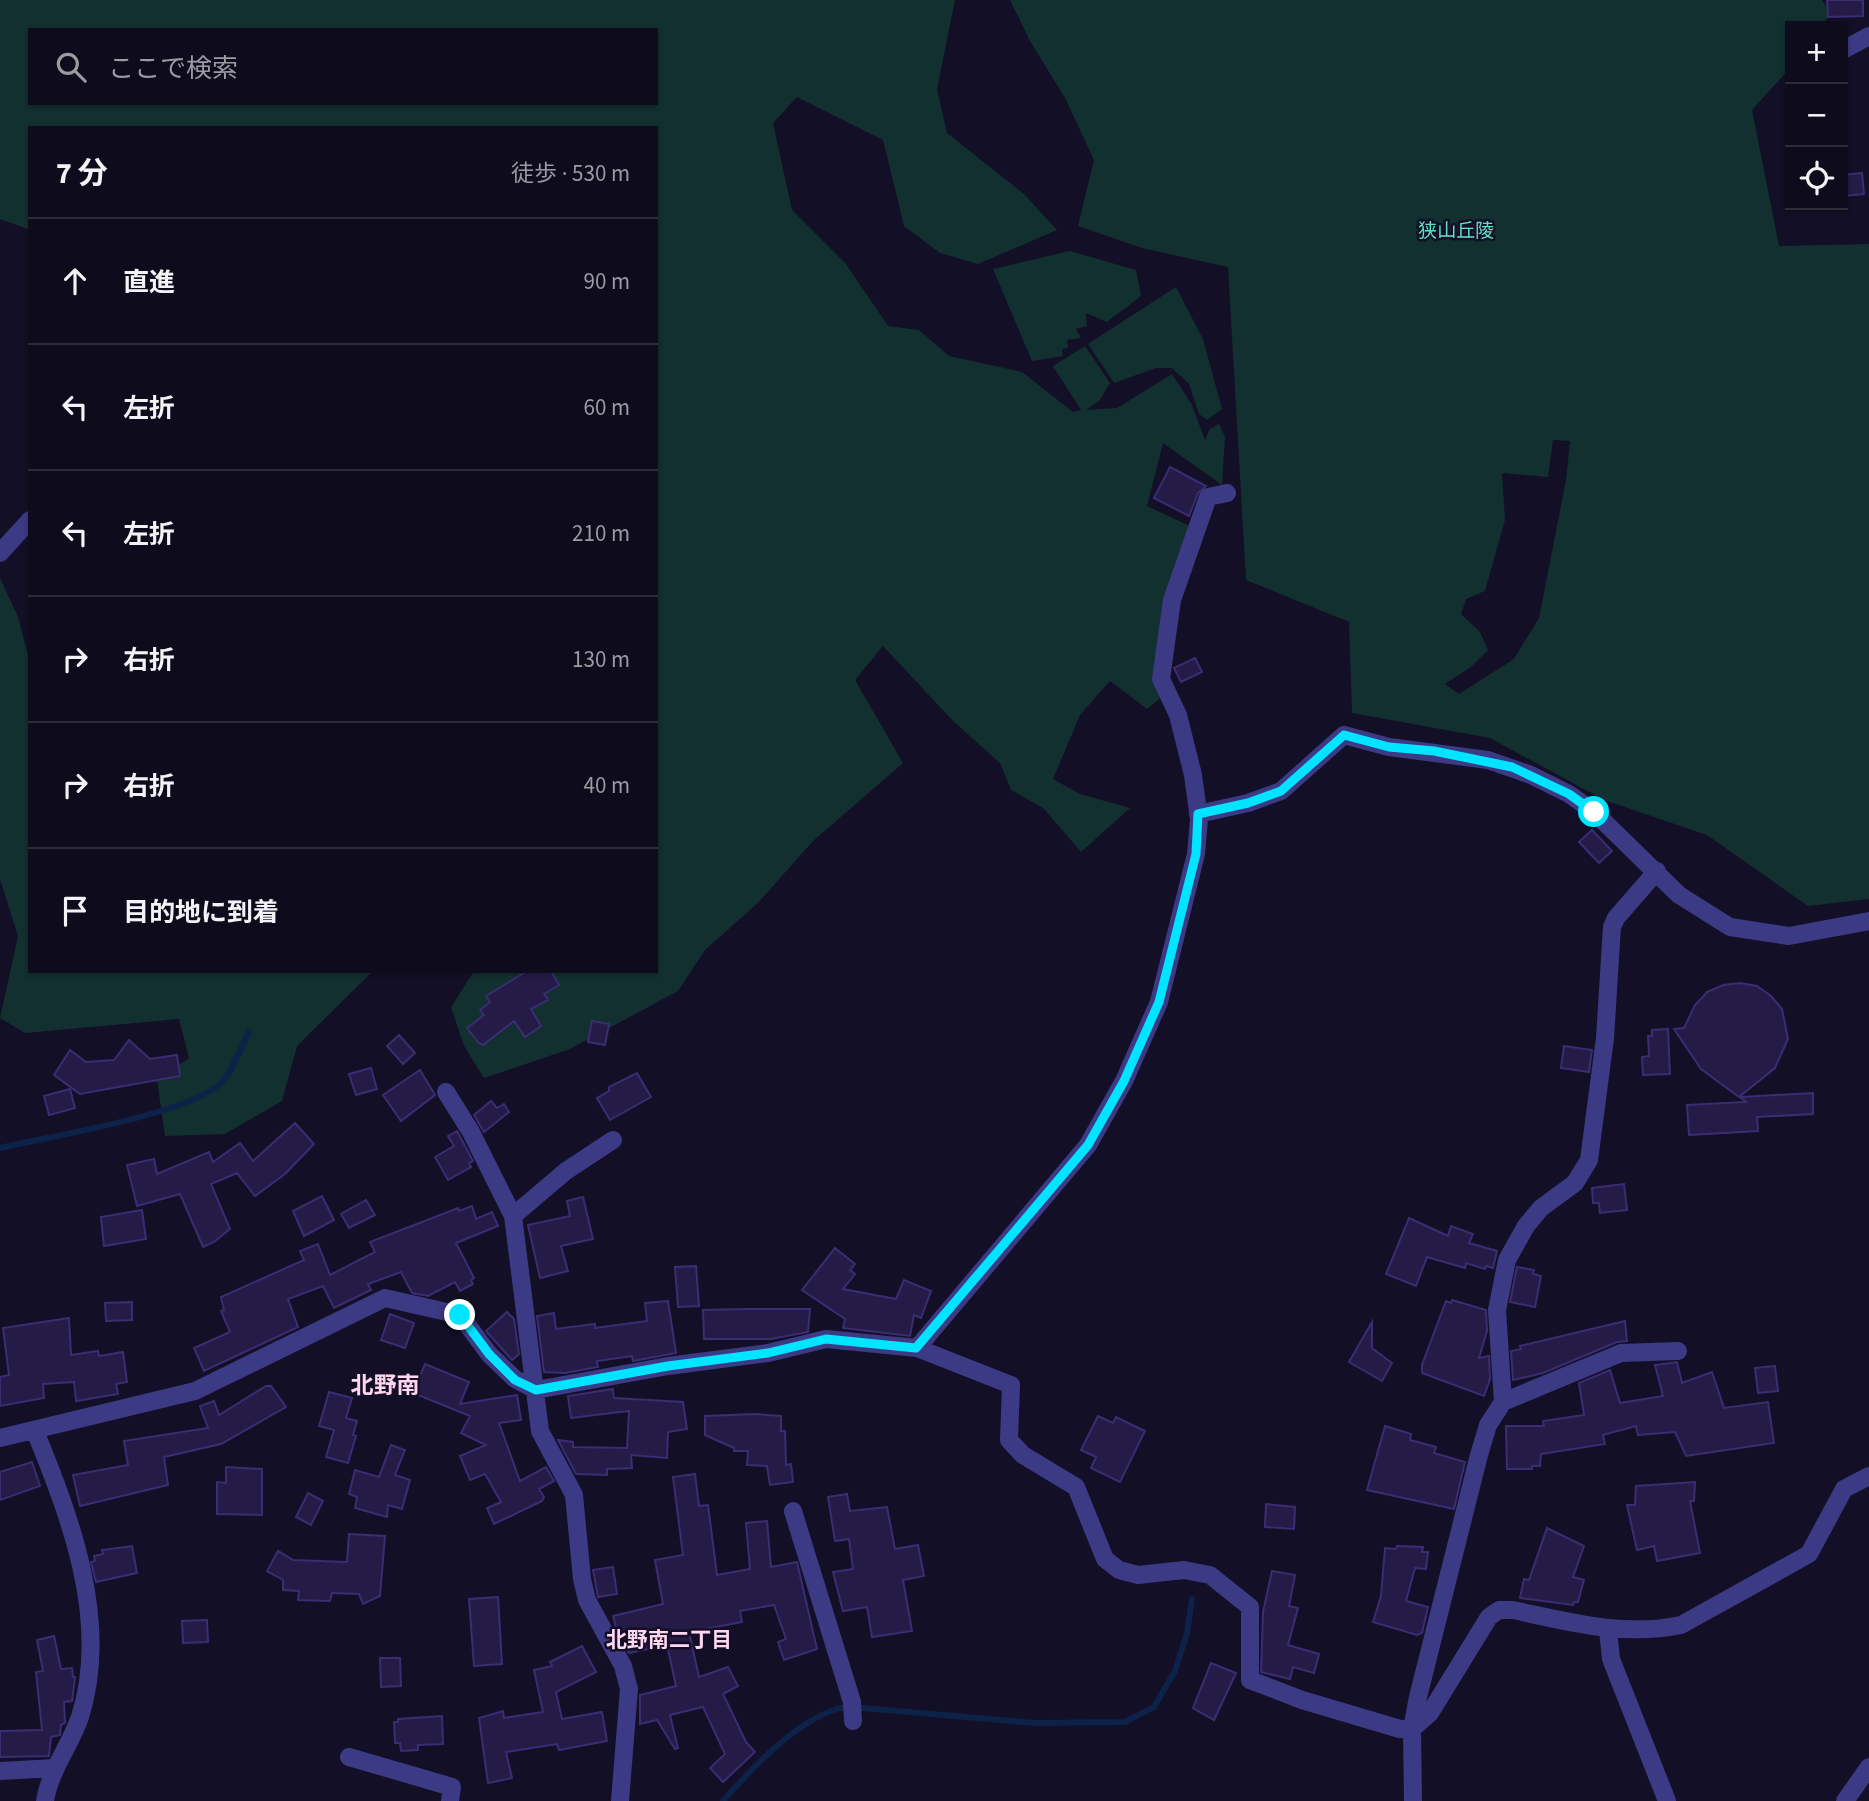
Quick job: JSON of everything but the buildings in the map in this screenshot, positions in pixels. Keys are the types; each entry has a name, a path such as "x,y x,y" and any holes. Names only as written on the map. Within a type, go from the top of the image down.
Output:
{"street":[{"path":"1848,47 1869,36"},
{"path":"916,1348 1088,1145 1124,1081 1159,1002 1196,854 1198,814 1193,775 1178,715 1161,679 1172,600 1208,497 1227,493"},
{"path":"0,552 28,522"},
{"path":"1198,814 1248,803 1281,791 1344,735 1389,747 1488,760 1531,775 1569,794 1594,812 1679,895 1722,923 1750,932 1800,935 1869,921"},
{"path":"1503,1402 1497,1311 1507,1260 1526,1226 1541,1208 1575,1182 1589,1160 1605,1038 1612,928 1616,918 1657,872"},
{"path":"446,1092 471,1132 513,1216 540,1431 574,1495 582,1579 587,1601 623,1666 629,1689 620,1801"},
{"path":"513,1216 566,1171 613,1140"},
{"path":"0,1438 195,1391 385,1298 460,1315 489,1354 515,1380 536,1390 668,1366 768,1353 826,1339 916,1348 1011,1385 1009,1440 1023,1455 1076,1487 1105,1559 1119,1570 1138,1575 1184,1570 1210,1575 1250,1607 1250,1680 1302,1700 1400,1729 1412,1729 1430,1713 1489,1617 1499,1611 1513,1610 1608,1630 1662,1629 1681,1625 1809,1554 1843,1489 1869,1476"},
{"path":"1413,1801 1412,1729 1488,1425 1503,1402 1621,1353 1678,1351"},
{"path":"35,1431 51,1471 88,1591 92,1667 79,1719 55,1768 45,1801"},
{"path":"793,1511 852,1702 853,1721"},
{"path":"1608,1630 1611,1659 1667,1801"},
{"path":"349,1757 452,1787 450,1801"},
{"path":"0,1770 55,1768"},
{"path":"1846,1801 1869,1768"}],"green space":[{"path":"0,0 955,0 937,89 947,133 1024,194 1057,230 978,264 940,253 904,226 883,140 797,97 773,123 792,210 846,264 888,326 919,330 949,356 1022,372 1073,412 1081,410 1053,366 1085,346 1110,383 1100,400 1086,410 1117,408 1172,374 1192,405 1205,440 1210,429 1219,424 1225,437 1222,485 1163,443 1147,506 1192,527 1163,696 1147,709 1110,681 1080,715 1053,779 1080,794 1130,808 1081,852 1043,808 1011,790 1000,763 953,721 883,646 855,680 903,763 813,841 758,903 705,950 678,991 570,1049 484,1078 464,1046 451,1007 473,973 658,973 658,126 28,126 28,229 0,219"},
{"name":"狭山丘陵","path":"1010,0 1822,0 1831,14 1825,21 1785,21 1785,74 1752,110 1779,246 1869,244 1869,899 1808,906 1707,835 1604,800 1490,738 1352,713 1349,622 1246,580 1228,267 1142,248 1078,226 1094,160 1065,98 1030,41","holes":["1553,440 1570,441 1566,480 1539,618 1514,659 1459,694 1445,684 1472,666 1488,650 1480,632 1461,614 1466,599 1485,591 1505,520 1502,473 1548,477"]},
{"path":"1070,251 1136,270 1141,296 1107,322 1086,313 1087,326 1076,329 1081,338 1067,340 1068,348 1062,349 1063,356 1032,361 993,269"},
{"path":"1176,287 1203,339 1222,409 1207,420 1199,414 1189,384 1172,368 1156,368 1114,383 1088,344"},
{"path":"0,578 18,617 28,655 28,973 371,973 297,1046 282,1101 225,1134 165,1136 157,1080 189,1058 179,1019 25,1033 0,1018 18,936 0,879"}],"waterway":[{"path":"0,1148 154,1113 209,1092 228,1075 249,1032"},
{"path":"723,1801 774,1748 804,1725 839,1708 1034,1723 1125,1722 1154,1707 1175,1671 1187,1633 1192,1599"}],"district":[{"name":"北野南","path":"385,1385"},
{"name":"北野南二丁目","path":"669,1640"}],"route":[{"path":"460,1315 489,1354 515,1380 536,1390 668,1366 768,1353 826,1339 916,1348 1009,1242 1088,1145 1124,1081 1159,1002 1196,854 1198,814 1248,803 1281,791 1344,735 1389,747 1434,751 1512,767 1569,794 1594,812"}]}
